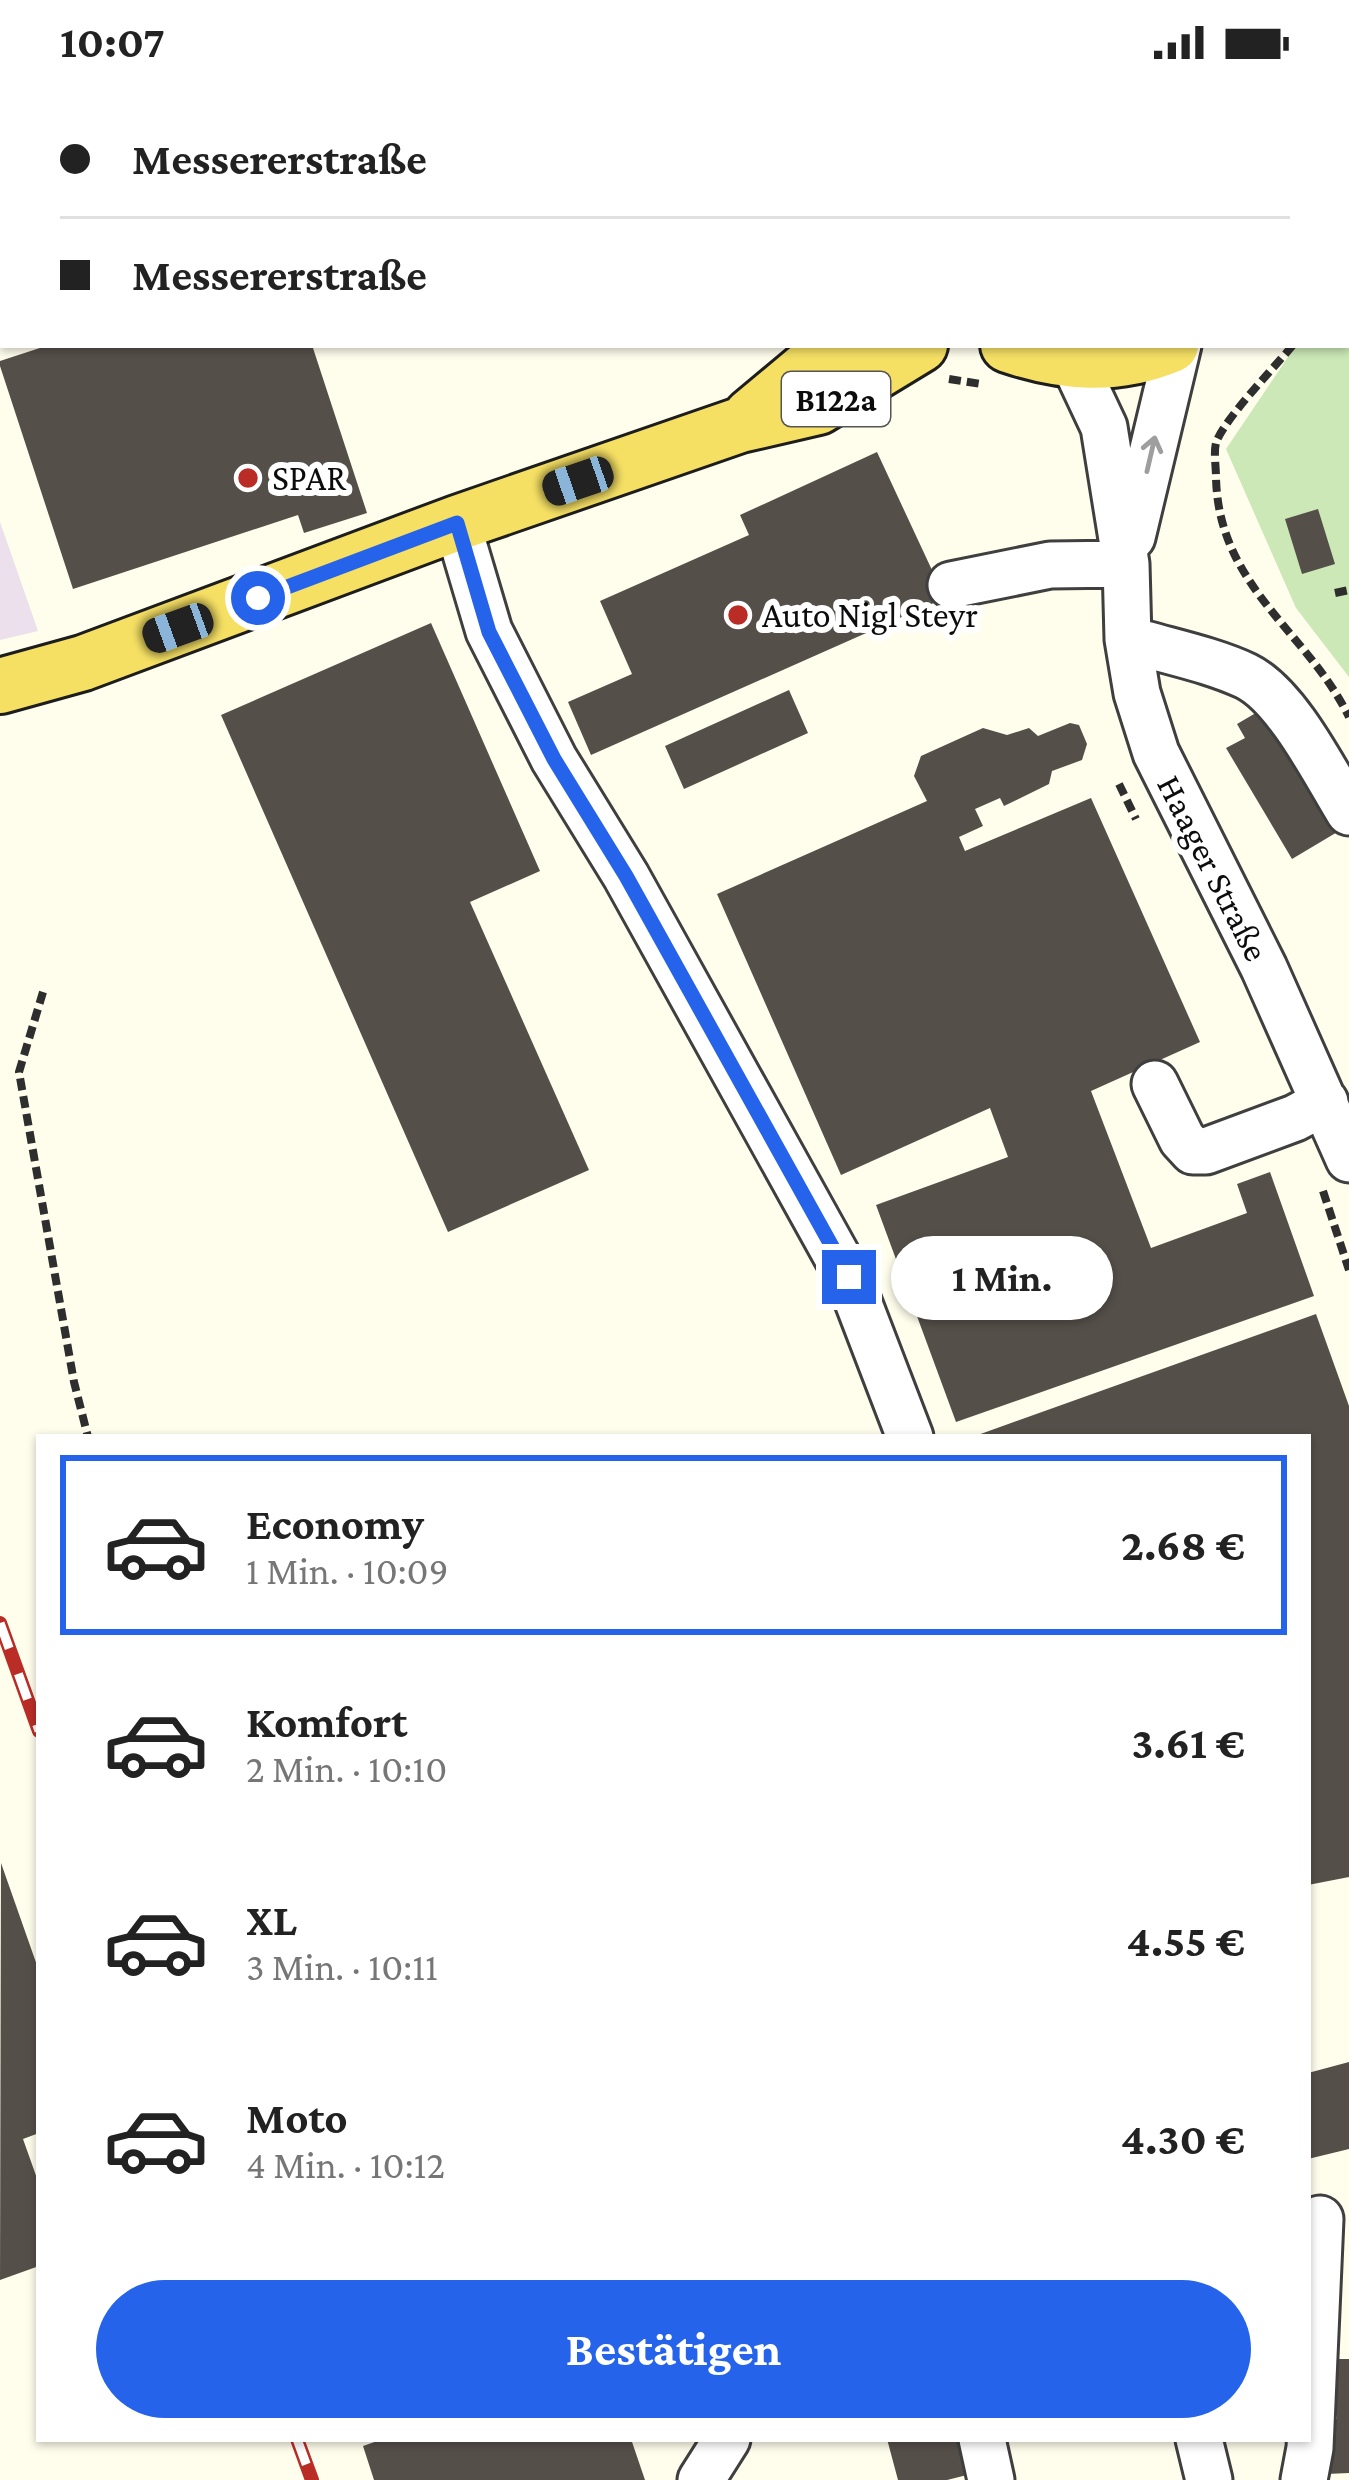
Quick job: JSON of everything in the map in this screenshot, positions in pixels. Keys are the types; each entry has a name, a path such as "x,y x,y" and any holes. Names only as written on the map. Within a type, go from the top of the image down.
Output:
{"main road":[{"name":"B122a","path":"740,425 832,348"},
{"path":"996,365 1109,363 1164,348"},
{"name":"B122a","path":"0,686 83,663 457,523 740,425 818,407 925,361"}],"street":[{"name":"Haager Straße","path":"1126,563 1174,348"},
{"name":"Haager Straße","path":"1073,362 1104,427 1126,563 1128,639 1137,693 1156,753 1310,1110 1349,1159"},
{"path":"457,523 489,632 554,759 626,876 849,1277 909,1434"},
{"path":"951,585 1050,565 1126,563"},
{"path":"1128,639 1247,677 1264,689 1285,711 1349,812"},
{"path":"1155,1084 1193,1150 1206,1151 1310,1110"},
{"path":"1311,2434 1326,2218"},
{"path":"701,2480 725,2442"},
{"path":"983,2442 991,2480"},
{"path":"1200,2442 1209,2480"},
{"path":"1304,2480 1310,2442"}],"path":[{"path":"1291,348 1216,442 1216,494 1229,542 1259,601 1339,697 1349,717"},
{"path":"925,361 996,365"},
{"path":"1335,593 1349,590"},
{"path":"1116,776 1145,836"},
{"path":"43,992 20,1072 87,1434"},
{"path":"1310,1110 1349,1270"}],"shaded area":[{"path":"0,522 38,631 0,640"}],"green space":[{"path":"1294,348 1349,348 1349,677 1296,608 1226,449"}],"building":[{"path":"40,348 313,348 367,513 304,533 298,515 73,589 0,361"},
{"name":"Auto Nigl Steyr","path":"877,452 945,598 591,755 568,702 632,674 600,601 749,535 740,515"},
{"path":"1318,509 1335,564 1302,574 1285,519"},
{"path":"431,623 540,871 470,902 589,1170 448,1232 221,715"},
{"path":"789,690 808,733 684,789 665,746"},
{"path":"1266,707 1339,831 1292,859 1226,748 1245,738 1237,724"},
{"path":"1070,723 1079,725 1087,744 1082,760 1052,771 1049,784 1004,806 1000,798 975,809 983,826 959,837 965,851 1091,798 1200,1042 1091,1091 1151,1248 1247,1213 1237,1184 1270,1172 1314,1296 956,1422 876,1205 1008,1157 990,1108 841,1175 717,894 927,801 914,776 921,756 983,728 1007,735 1029,728 1038,736"},
{"path":"1316,1314 1349,1406 1349,1877 1311,1884 1311,1434 981,1434"},
{"path":"1,1863 36,1962 36,2134 23,2139 36,2176 36,2267 0,2280"},
{"path":"1349,2062 1349,2149 1311,2158 1311,2072"},
{"path":"1334,2359 1349,2359 1349,2473 1327,2474 1324,2420 1337,2419"},
{"path":"374,2442 632,2442 645,2480 374,2480 363,2446"},
{"path":"888,2442 958,2442 967,2475 898,2480"}],"railway":[{"path":"0,1623 36,1723"},
{"path":"298,2442 312,2480"}],"place":[{"name":"SPAR","path":"248,478"},
{"name":"Auto Nigl Steyr","path":"738,615"}],"route":[{"path":"258,598 457,523 489,632 554,759 626,876 849,1277"}]}
